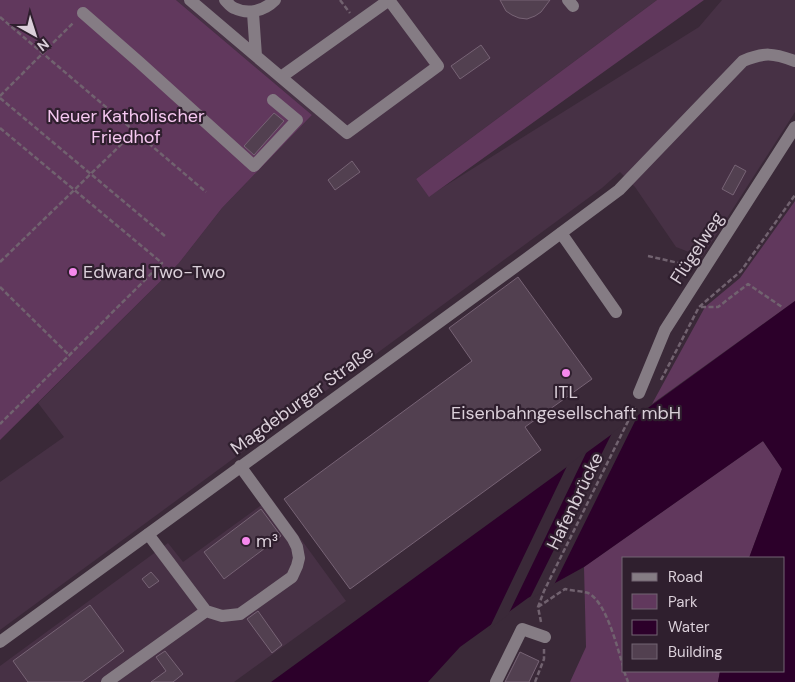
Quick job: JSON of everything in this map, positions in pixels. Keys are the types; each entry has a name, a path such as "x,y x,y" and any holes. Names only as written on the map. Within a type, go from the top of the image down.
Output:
{"street":[{"path":"190,0 281,78 347,133 438,66 389,0 281,78"},
{"path":"225,0 234,8 253,12 272,4 275,0"},
{"path":"253,12 256,56"},
{"path":"83,13 254,166 297,120 273,100"},
{"name":"Magdeburger Straße","path":"0,642 625,185 742,61 760,54 778,55 795,61"},
{"name":"Flügelweg","path":"638,398 665,330 795,126"},
{"path":"561,233 616,312"},
{"path":"148,534 206,611 222,616 240,614 292,577 299,558 293,539 240,466"},
{"path":"108,682 206,611"},
{"path":"496,682 522,629 545,637"}],"path":[{"path":"83,13 0,97 165,236"},
{"path":"0,17 206,192"},
{"path":"0,128 162,263 0,424"},
{"path":"0,262 135,131"},
{"path":"660,382 699,307 741,271 795,195"},
{"path":"648,256 683,264 701,274"},
{"path":"699,307 718,307 748,284 782,306"},
{"path":"0,287 70,356"},
{"name":"Hafenbrücke","path":"544,591 638,398"},
{"path":"538,607 564,590 589,594 600,604 609,622 622,664"}],"shaded area":[{"path":"176,0 657,0 416,179 429,196 699,27 722,0 795,0 795,112 702,257 676,247 635,187 620,172 602,188 0,630 0,482 64,437 38,403 179,263 222,208 312,115"},
{"path":"271,498 346,601 234,682 0,682 0,666 168,543 183,562"}],"green space":[{"name":"Neuer Katholischer Friedhof","path":"0,0 176,0 312,115 222,208 179,263 0,440"},
{"path":"657,0 704,0 429,197 416,179"},
{"path":"795,201 795,301 652,404 705,307 740,278"},
{"path":"763,441 782,469 749,557 622,557 622,672 720,672 718,682 570,682 586,647 584,567"}],"water":[{"path":"795,301 795,682 718,682 720,672 785,672 785,557 749,557 782,469 763,441 584,567 528,598 460,647 428,682 271,682"}],"pier":[{"path":"639,413 554,585 529,600 612,433"},
{"path":"587,451 508,615 489,629 567,466"}],"building":[{"path":"500,0 550,0 541,12 527,19 519,18 506,11"},
{"path":"481,45 490,58 460,79 451,66"},
{"path":"274,113 284,121 254,155 244,146"},
{"path":"352,161 360,172 335,190 328,180"},
{"path":"735,165 746,171 733,195 722,189"},
{"path":"518,277 592,379 525,427 541,450 350,589 284,499 472,361 449,328"},
{"path":"261,509 281,536 224,579 204,552"},
{"path":"151,572 159,581 149,588 142,579"},
{"path":"90,605 124,651 82,682 28,682 13,661"},
{"path":"258,611 282,645 272,653 247,619"},
{"path":"165,651 183,674 173,682 151,682 166,671 156,657"},
{"path":"520,652 539,661 529,682 505,682"}],"place":[{"name":"Edward Two-Two","path":"73,272"},
{"name":"ITL Eisenbahngesellschaft mbH","path":"566,373"},
{"name":"m³","path":"246,541"}]}
